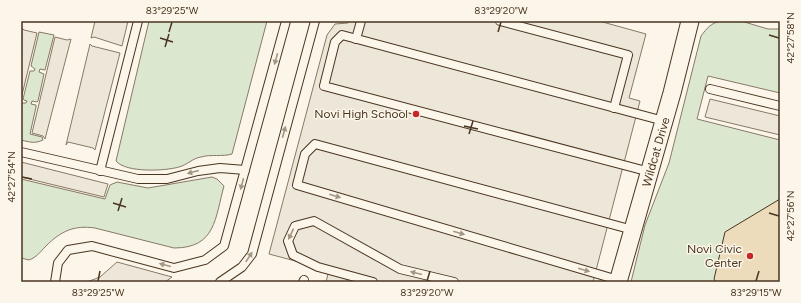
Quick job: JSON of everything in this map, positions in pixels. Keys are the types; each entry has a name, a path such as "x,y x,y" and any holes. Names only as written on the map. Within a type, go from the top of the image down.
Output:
{"street":[{"name":"Wildcat Drive","path":"618,281 650,172 690,21"}],"lane":[{"path":"100,171 138,21"},
{"path":"54,282 58,263 68,250 92,246 174,268 205,260 224,246 286,21"},
{"path":"220,282 242,267 252,254 315,21"},
{"path":"356,39 361,21"},
{"path":"500,21 628,55 614,108"},
{"path":"650,172 324,86 335,42 342,35 664,121"},
{"path":"710,89 780,106"},
{"path":"618,281 297,185 305,154 315,144 633,230"},
{"path":"21,152 138,179 167,179 198,171 220,168 245,170"},
{"path":"373,282 318,266 293,255 288,241 295,226 314,221 400,269 454,282"}],"green space":[{"path":"149,21 267,21 232,154 205,156 179,167 156,170 128,168 116,161"},
{"path":"721,21 741,21 768,29 780,29 780,93 708,76 697,119 780,140 780,282 631,282 645,225 669,163 701,36 714,23"},
{"path":"39,32 54,35 45,70 40,69 39,72 44,74 38,101 32,101 31,104 36,105 36,107 30,134 42,137 43,140 32,142 21,140 21,108 22,103 26,103 27,101 23,99 30,71 34,71 35,69 31,66"},
{"path":"212,177 217,179 224,186 215,220 211,229 206,237 198,243 188,247 174,248 95,228 81,227 68,230 57,236 32,259 29,260 21,258 21,179 105,199 110,185 117,182 148,188"}],"shaded area":[{"path":"95,21 128,21 122,46 94,37 91,38"},
{"name":"Novi High School","path":"349,21 599,21 646,34 629,98 640,101 593,282 326,282 329,270 269,254 327,35 335,24 348,23"},
{"path":"22,28 24,30 37,33 21,99"},
{"path":"55,37 67,40 71,39 45,139 43,136 32,133"},
{"path":"90,44 92,46 120,53 95,150 93,148 68,142 66,145"},
{"path":"710,99 780,116 780,135 705,117"},
{"path":"21,162 108,184 104,197 21,177"},
{"path":"117,262 172,277 165,282 87,282 100,277"}],"building":[{"name":"Novi Civic Center","path":"780,199 780,282 716,282 714,279 725,232"}],"place":[{"name":"Novi High School","path":"416,114"},
{"name":"Novi Civic Center","path":"750,256"}]}
